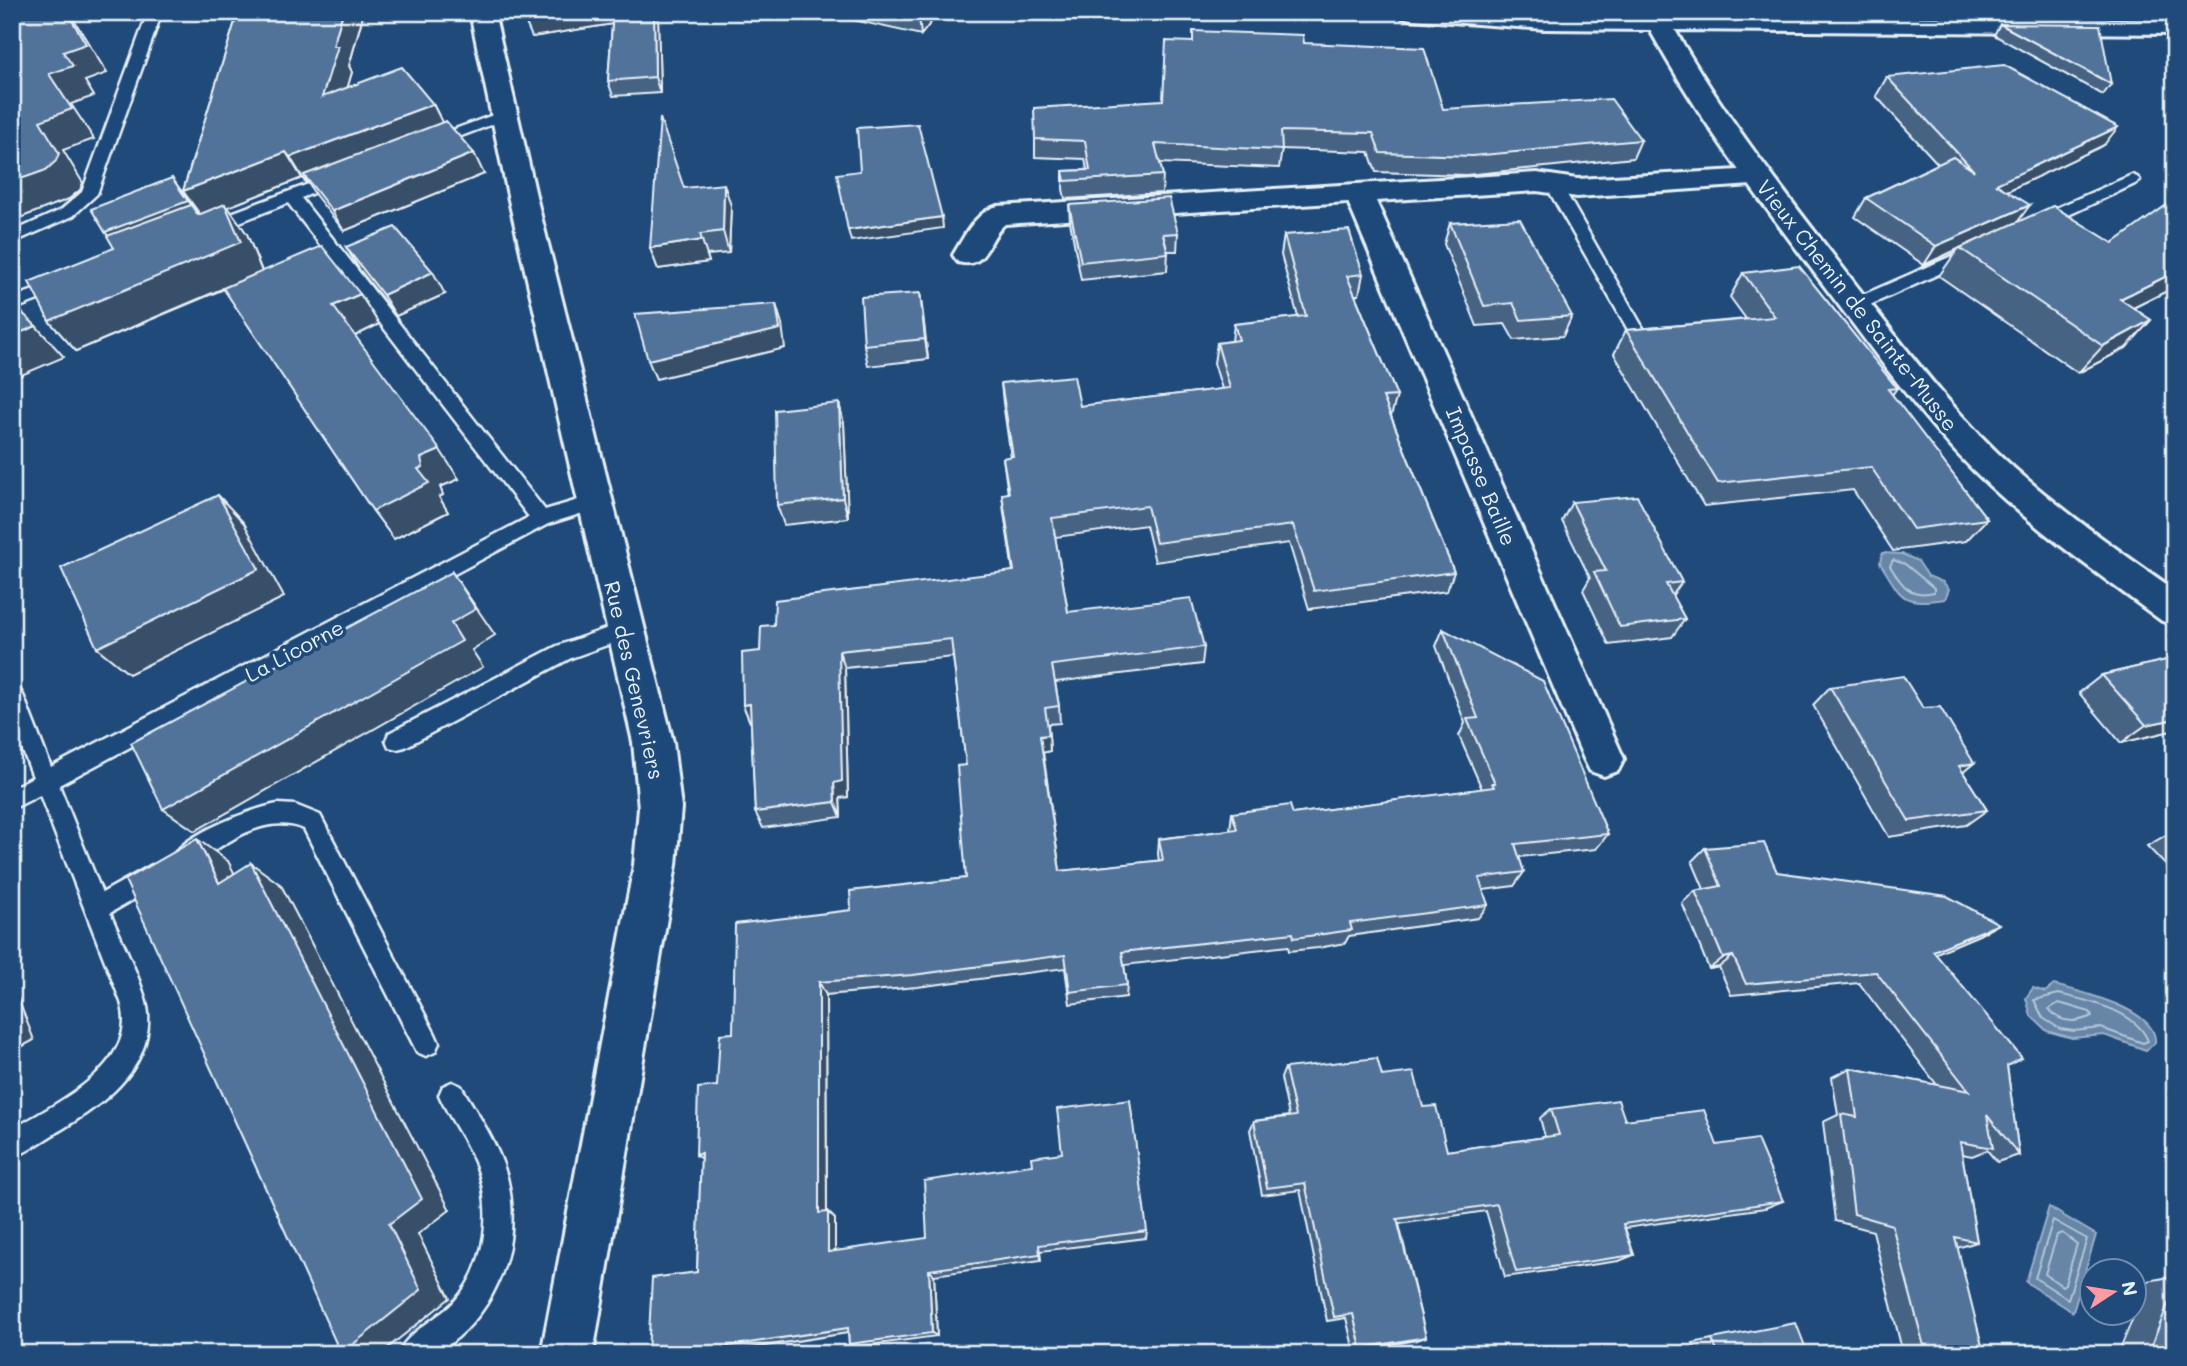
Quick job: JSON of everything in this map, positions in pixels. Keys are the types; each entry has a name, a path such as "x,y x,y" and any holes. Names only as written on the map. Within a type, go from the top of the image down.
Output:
{"street":[{"name":"Rue des Genevriers","path":"482,12 503,115 657,765 658,834 640,950 567,1354"},
{"path":"1411,12 1545,22 1656,18 2175,27"},
{"name":"Vieux Chemin de Sainte-Musse","path":"1656,18 1675,54 1757,178 1937,411 2002,477 2090,550 2175,610"},
{"path":"968,255 989,222 998,215 1537,182 1577,188 1757,178"},
{"name":"Impasse Baille","path":"1359,194 1605,759"}],"lane":[{"path":"12,238 67,213 89,194 155,12"},
{"path":"413,150 503,115"},
{"path":"190,235 352,173"},
{"path":"2022,230 2132,180"},
{"path":"1553,184 1635,328"},
{"path":"291,196 541,519"},
{"path":"1855,305 1985,247"},
{"path":"12,304 76,279"},
{"name":"La Licorne","path":"12,799 541,519 595,502"},
{"path":"397,740 574,647 625,630"},
{"path":"12,695 137,1013 133,1045 111,1078 96,1092 12,1145"},
{"path":"96,909 254,818 270,814 301,815 318,830 426,1043"},
{"path":"412,1354 470,1306 488,1275 498,1231 499,1211 487,1158 452,1095"}],"water":[{"path":"1882,553 1902,554 1918,561 1928,576 1943,582 1949,589 1945,599 1919,601 1904,597 1880,563"},
{"path":"2054,985 2098,997 2131,1012 2153,1031 2155,1043 2146,1050 2104,1035 2072,1038 2047,1031 2031,1016 2026,998 2033,988 2045,992"},
{"path":"2049,1207 2096,1235 2089,1258 2078,1258 2078,1295 2073,1312 2026,1282"}],"building":[{"path":"12,12 67,12 86,44 63,52 73,66 49,74 72,109 40,121 59,153 56,161 46,170 12,182"},
{"path":"238,12 343,12 333,46 338,46 322,97 402,67 433,104 290,157 286,152 183,191"},
{"path":"524,12 579,12 525,21"},
{"path":"613,12 654,12 655,77 608,81"},
{"path":"903,12 922,12 919,16"},
{"path":"2000,24 2100,25 2111,84"},
{"path":"1193,31 1303,35 1304,43 1424,48 1443,109 1611,99 1641,140 1472,156 1380,153 1373,133 1281,131 1282,150 1155,144 1163,175 1065,181 1063,171 1090,170 1085,141 1035,139 1034,108 1163,100 1166,41 1193,42"},
{"path":"2004,65 2118,127 1996,184 2030,205 1936,246 1866,198 1953,157 1974,171 1887,77"},
{"path":"660,118 684,188 724,184 723,231 700,234 702,240 650,248"},
{"path":"446,121 474,153 332,211 304,175"},
{"path":"918,124 942,217 848,230 837,174 860,171 857,128"},
{"path":"172,178 188,201 105,232 91,209"},
{"path":"1169,198 1178,233 1163,234 1168,253 1081,262 1069,205"},
{"path":"2175,199 2175,272 2120,299 2151,320 2103,346 1960,248 2053,206 2113,243"},
{"path":"225,204 241,242 49,321 29,282 114,248 107,236 191,205 198,215"},
{"path":"1520,219 1572,316 1521,320 1513,303 1484,306 1450,223"},
{"path":"395,227 433,272 383,295 346,247"},
{"path":"1349,230 1363,274 1347,276 1397,396 1383,397 1454,572 1314,591 1293,525 1156,543 1147,506 1052,518 1068,612 1191,598 1204,647 1052,665 1059,706 1045,708 1049,735 1040,736 1060,871 1163,860 1159,839 1237,829 1232,813 1290,805 1293,814 1494,787 1492,783 1495,783 1467,719 1478,718 1443,629 1543,681 1608,834 1515,844 1524,872 1479,878 1488,905 1350,923 1352,930 1294,938 1293,933 1122,952 1127,985 1070,992 1065,955 913,975 819,982 819,1213 828,1212 828,1252 927,1238 924,1181 1032,1165 1031,1157 1062,1153 1057,1109 1130,1100 1147,1231 1039,1245 1040,1254 929,1270 932,1333 849,1344 848,1328 695,1351 695,1347 648,1354 652,1278 697,1272 701,1153 696,1155 698,1088 717,1086 720,1034 733,1033 735,924 851,910 850,891 966,878 957,766 966,765 951,639 839,651 842,781 834,783 835,802 755,812 750,704 743,705 742,653 760,651 761,626 774,625 775,600 1014,571 1002,494 1009,493 1003,458 1013,456 1001,383 1074,376 1080,406 1230,388 1217,343 1239,340 1234,324 1306,316 1284,235"},
{"path":"322,246 360,294 333,306 440,450 421,458 423,467 418,469 429,483 373,511 223,288"},
{"path":"1799,266 1897,388 1888,389 1987,519 1913,529 1871,467 1718,483 1626,330 1775,317 1743,273"},
{"path":"920,293 925,339 864,345 861,297"},
{"path":"12,303 36,326 12,336"},
{"path":"776,304 780,329 648,360 635,314"},
{"path":"839,403 843,498 777,505 775,410"},
{"path":"218,495 259,569 97,648 61,568"},
{"path":"1637,496 1682,582 1666,584 1685,619 1620,627 1594,572 1606,571 1572,502"},
{"path":"452,572 476,609 451,623 462,641 163,809 131,743"},
{"path":"2175,658 2175,719 2146,725 2102,675"},
{"path":"1903,676 1923,708 1940,707 1974,763 1959,766 1987,810 1909,821 1830,687"},
{"path":"197,839 219,883 251,863 422,1199 389,1224 421,1290 341,1354 125,880"},
{"path":"1764,843 1777,872 1947,896 1999,924 1933,951 2022,1058 2007,1066 2019,1155 1987,1115 1993,1148 1960,1142 1977,1242 1955,1237 1984,1354 1926,1354 1892,1225 1854,1214 1841,1114 1857,1117 1850,1068 1969,1091 1876,972 1746,984 1733,956 1723,958 1695,891 1721,886 1705,848"},
{"path":"1377,1058 1382,1076 1414,1072 1423,1107 1436,1106 1447,1151 1559,1135 1551,1109 1618,1100 1625,1120 1704,1110 1717,1145 1757,1139 1783,1201 1623,1224 1634,1255 1516,1272 1497,1204 1397,1219 1426,1337 1361,1348 1353,1314 1334,1317 1305,1183 1267,1188 1254,1121 1296,1116 1285,1068"},
{"path":"2175,1287 2175,1354 2148,1354"},
{"path":"1796,1323 1808,1354 1718,1354 1712,1339"}]}
